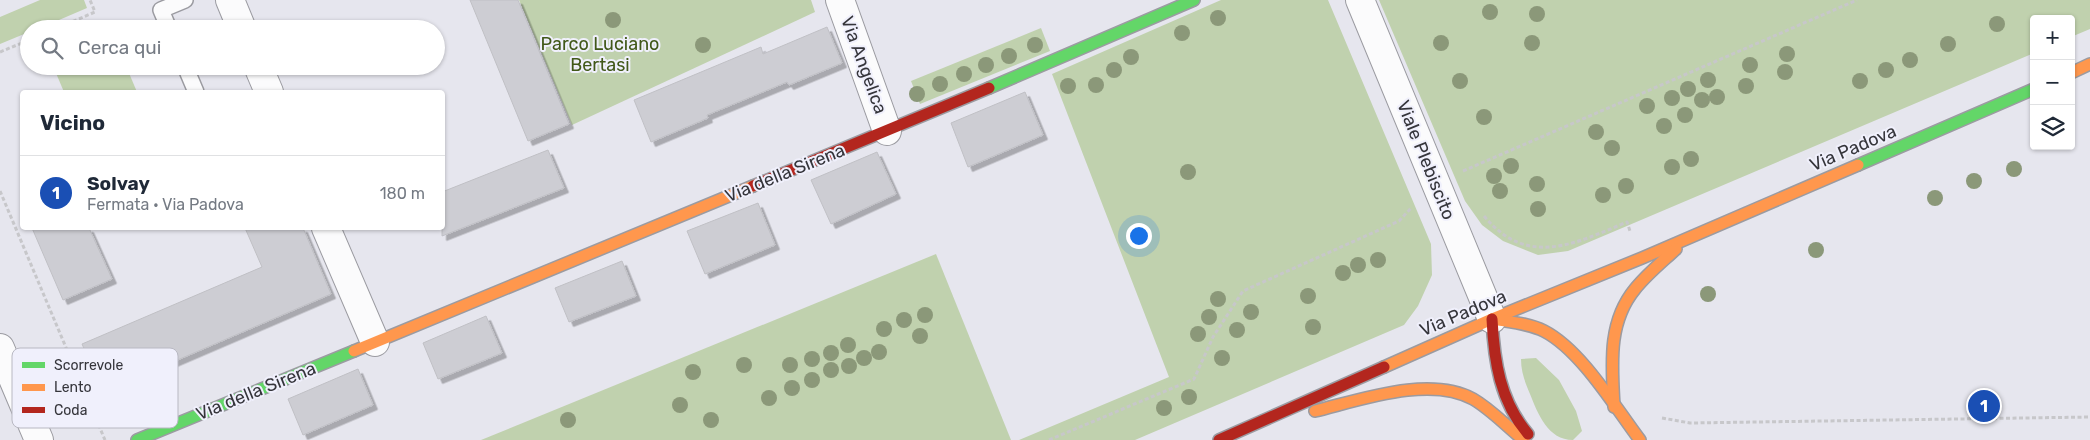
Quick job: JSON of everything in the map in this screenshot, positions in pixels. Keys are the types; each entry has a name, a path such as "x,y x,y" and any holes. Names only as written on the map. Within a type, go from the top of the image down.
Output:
{"main road":[{"name":"Via della Sirena","path":"178,423 887,131 1194,0"},
{"path":"2075,70 2090,64"},
{"name":"Via Padova","path":"1219,440 1492,319 1687,239 2030,91"},
{"name":"Via Padova","path":"1614,407 1610,352 1616,322 1630,295 1687,239"},
{"path":"1534,440 1521,427 1509,406 1498,377 1492,319 1532,326 1550,335 1585,368 1640,440"},
{"name":"Via Padova","path":"1255,424 1390,393 1417,389 1466,396 1524,440"},
{"name":"Via della Sirena","path":"137,440 166,428"}],"street":[{"path":"230,0 238,20"},
{"name":"Via Angelica","path":"840,0 887,131"},
{"name":"Viale Plebiscito","path":"1360,0 1492,319"},
{"path":"262,75 268,90"},
{"path":"327,230 375,342"},
{"path":"0,348 12,376"},
{"path":"34,428 39,440"}],"lane":[{"path":"165,20 161,10 185,0"},
{"path":"189,75 195,90"}],"path":[{"path":"76,20 94,12 90,0"},
{"path":"0,52 20,44"},
{"path":"0,191 66,348"},
{"path":"1690,423 2090,417"},
{"path":"99,428 104,440"}],"green space":[{"path":"40,0 84,0 87,8 59,20 20,20 20,36 0,44 0,17"},
{"name":"Parco Luciano Bertasi","path":"519,0 811,0 815,12 572,125"},
{"path":"1221,0 1328,0 1431,244 1432,275 1418,306 1404,325 1135,440 1019,440 1169,377 1052,74"},
{"path":"1379,0 2090,0 2090,29 2075,35 2075,15 2030,15 2030,55 1568,251 1538,255 1503,241 1482,225 1465,201"},
{"path":"1041,28 1050,51 920,104 911,81"},
{"path":"57,75 130,75 136,90 63,90"},
{"path":"936,254 1011,440 481,440"},
{"path":"1536,358 1559,380 1576,411 1582,431 1573,440 1564,439 1551,431 1537,410 1528,390 1521,359"}],"building":[{"path":"470,0 518,0 569,124 528,141"},
{"path":"827,27 842,63 789,85 787,82 707,115 708,118 651,142 634,100 761,47 763,54"},
{"path":"1025,92 1043,135 968,167 951,123"},
{"path":"548,150 564,188 442,236 442,230 445,230 445,191"},
{"path":"877,152 896,194 831,224 811,180"},
{"path":"758,203 775,245 705,274 687,231"},
{"path":"33,230 90,230 112,279 63,300"},
{"path":"246,230 304,230 331,294 178,360 178,348 84,348 82,344 262,267"},
{"path":"622,261 636,296 569,322 555,288"},
{"path":"486,316 502,353 438,379 423,343"},
{"path":"358,369 373,405 303,435 288,399"}],"traffic: fast":[{"path":"989,88 1194,0"},
{"path":"1858,165 2030,91"},
{"path":"178,423 354,351"},
{"path":"137,440 166,428"}],"traffic: slow":[{"path":"2075,71 2090,64"},
{"path":"1492,319 1642,258 1858,165"},
{"path":"354,351 753,186"},
{"path":"1614,407 1613,345 1620,316 1626,302 1635,289 1676,249"},
{"path":"1492,319 1532,326 1558,340 1584,365 1640,440"},
{"path":"1384,367 1492,319"},
{"path":"1315,411 1373,396 1416,389 1436,389 1456,392 1473,399 1487,408 1524,440"}],"traffic: jam":[{"path":"753,186 989,88"},
{"path":"1492,319 1500,380 1511,408 1528,434"},
{"path":"1219,440 1384,367"}],"place":[{"name":"Solvay","path":"1984,406"}]}
